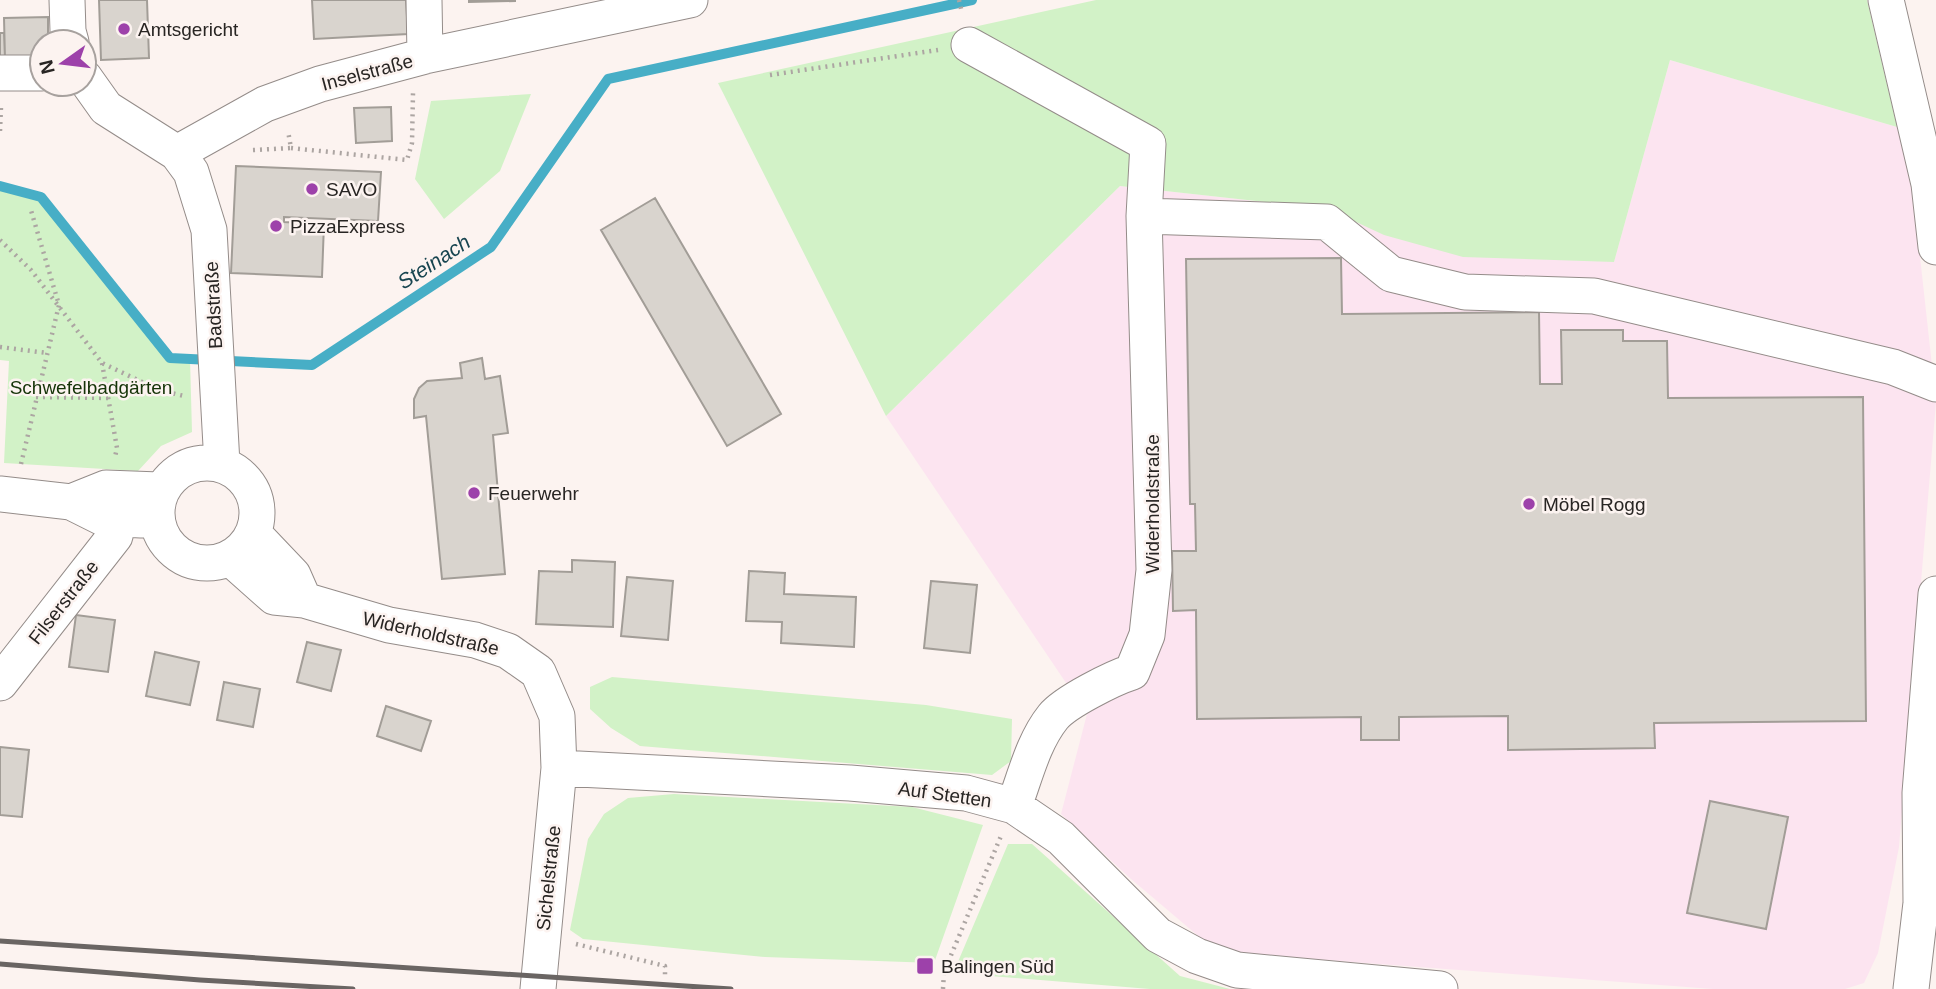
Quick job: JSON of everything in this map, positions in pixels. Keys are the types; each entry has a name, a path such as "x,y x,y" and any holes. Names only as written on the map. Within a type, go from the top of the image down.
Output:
{"street":[{"path":"67,0 68,28"},
{"path":"424,0 425,56"},
{"name":"Inselstraße","path":"177,153 265,104 320,84 425,56 690,0"},
{"path":"1886,0 1929,184 1936,247"},
{"name":"Widerholdstraße","path":"969,46 1148,144 1144,216 1154,570 1147,635 1132,672 1114,678 1054,715 1038,741 1014,806"},
{"path":"0,73 28,73"},
{"path":"98,96 106,107 177,153"},
{"name":"Badstraße","path":"177,153 191,172 209,230 222,464"},
{"path":"1144,216 1327,222 1391,274 1465,292 1594,296 1893,367 1936,384"},
{"path":"199,462 222,464 242,476 255,495 258,516 242,546 215,563 193,562 173,551 160,533 157,506 177,471 199,462"},
{"path":"0,494 71,502 103,518 112,503 157,506"},
{"name":"Filserstraße","path":"0,683 115,536 112,503"},
{"name":"Widerholdstraße","path":"242,546 293,575 304,600 389,625 475,640 509,651 538,672 557,716 559,768"},
{"path":"1911,989 1921,903 1920,793 1936,594"},
{"name":"Auf Stetten","path":"559,768 863,784 966,793 1014,806 1061,838 1158,935 1196,956 1237,970 1440,989"},
{"name":"Sichelstraße","path":"537,989 559,768"}],"path":[{"path":"770,75 969,46"},
{"path":"291,148 407,160 412,143 414,100"},
{"path":"22,458 59,305 30,207"},
{"path":"0,240 31,270 102,363 117,448 112,503"},
{"path":"0,347 47,353"},
{"path":"102,363 159,390 218,396"},
{"path":"36,397 108,397"},
{"path":"943,989 944,972 1014,806"},
{"path":"542,934 666,966 665,975"}],"shaded area":[{"name":"Möbel Rogg","path":"1670,60 1897,127 1912,184 1936,402 1899,847 1878,953 1864,983 1845,989 1713,989 1244,953 1203,940 1131,879 1061,814 1087,714 886,416 1120,186 1328,209 1614,262"}],"green space":[{"path":"1096,0 1867,0 1897,127 1670,60 1614,262 1463,257 1384,235 1328,209 1120,186 886,416 718,83"},
{"path":"531,94 500,171 444,219 415,179 431,101"},
{"name":"Schwefelbadgärten","path":"0,186 41,197 170,358 190,359 192,432 161,446 138,471 4,463 9,361 0,360"},
{"path":"612,677 926,705 1012,719 1011,761 992,775 640,746 611,728 590,709 590,687"},
{"path":"674,794 912,807 983,825 934,963 765,957 583,939 570,930 588,839 604,814 628,798"},
{"path":"1008,844 1032,844 1180,976 1230,989 1150,989 966,974 957,964"}],"building":[{"name":"Amtsgericht","path":"99,0 147,0 149,58 101,60"},
{"path":"312,0 406,0 408,34 314,39"},
{"path":"515,0 515,1 469,2"},
{"path":"48,17 48,28 28,28 28,58 5,59 4,18"},
{"path":"0,33 4,33 5,59 0,59"},
{"path":"391,107 392,141 356,143 354,108"},
{"path":"236,166 381,172 378,221 284,217 284,222 324,224 322,277 231,273"},
{"path":"655,198 781,414 727,446 601,230"},
{"name":"Möbel Rogg","path":"1341,258 1342,314 1539,312 1540,384 1562,384 1561,330 1623,330 1623,341 1667,341 1668,398 1863,397 1866,721 1654,723 1655,748 1508,750 1508,716 1399,717 1399,740 1361,740 1361,717 1197,719 1196,610 1173,611 1172,551 1196,551 1195,504 1190,504 1186,259"},
{"path":"482,358 485,379 500,376 508,433 493,435 505,574 442,579 426,416 414,418 414,399 419,388 427,381 462,378 460,363"},
{"path":"572,560 615,562 613,627 536,624 539,571 572,572"},
{"path":"749,571 785,573 784,594 856,597 854,647 781,643 782,622 746,621"},
{"path":"627,577 673,581 668,640 621,636"},
{"path":"931,581 977,585 970,653 924,648"},
{"path":"76,615 115,620 108,672 69,667"},
{"path":"307,642 341,650 331,691 297,682"},
{"path":"155,652 199,662 190,705 146,696"},
{"path":"224,682 260,689 253,727 217,720"},
{"path":"386,706 431,721 421,751 377,736"},
{"path":"0,747 29,750 22,817 0,815"},
{"path":"1710,801 1788,817 1766,929 1687,913"}],"waterway":[{"name":"Steinach","path":"0,186 41,197 170,358 312,365 491,247 608,79 972,0"}],"railway":[{"path":"0,941 731,989"},
{"path":"0,964 353,989"}],"place":[{"name":"Amtsgericht","path":"124,29"},
{"name":"SAVO","path":"312,189"},
{"name":"PizzaExpress","path":"276,226"},
{"name":"Feuerwehr","path":"474,493"},
{"name":"Möbel Rogg","path":"1529,504"},
{"name":"Balingen Süd","path":"925,966"}]}
